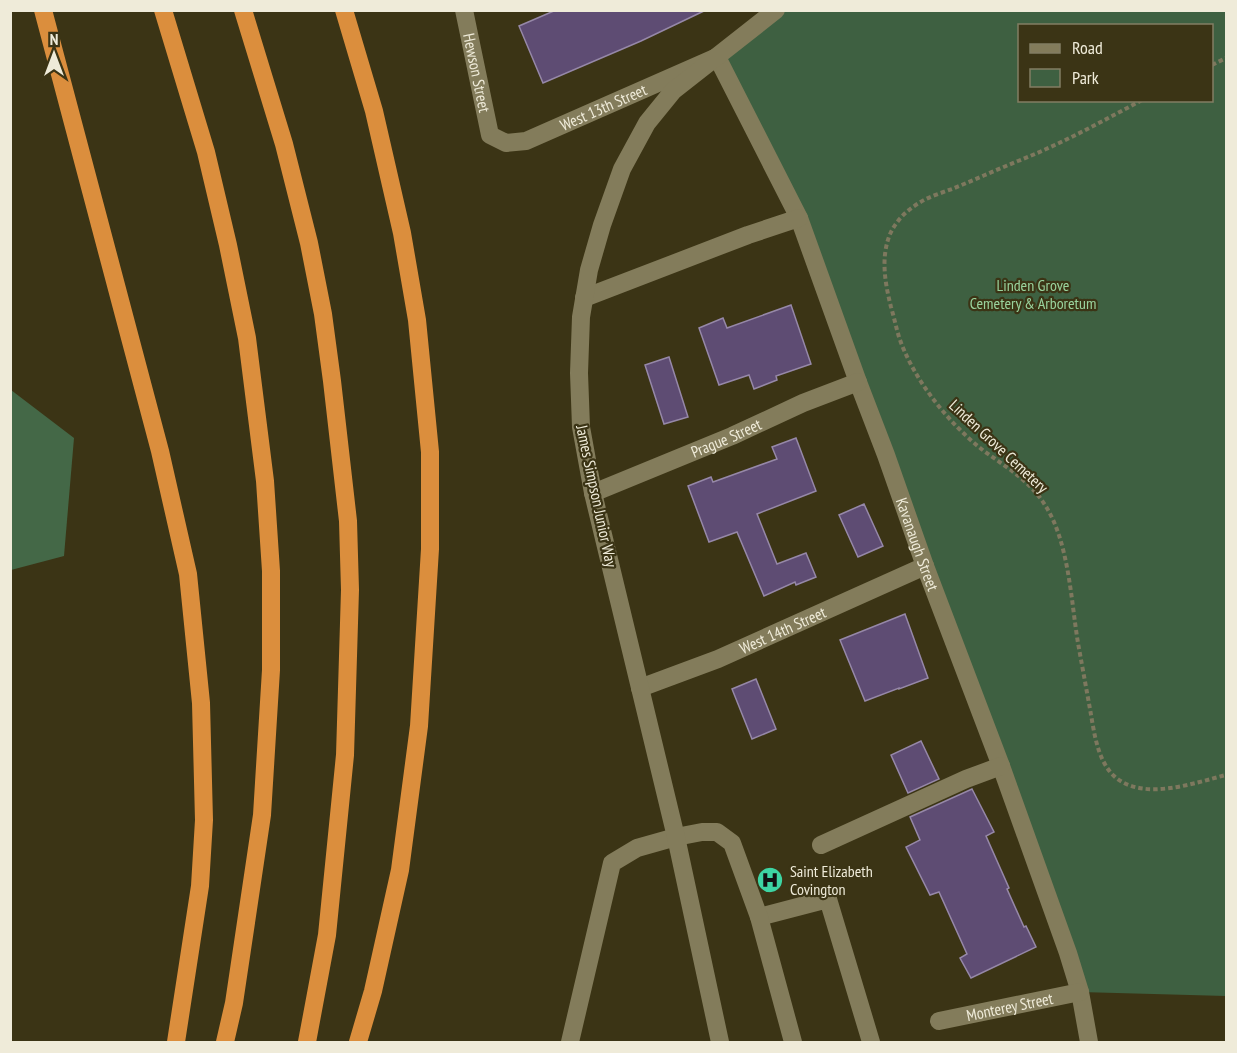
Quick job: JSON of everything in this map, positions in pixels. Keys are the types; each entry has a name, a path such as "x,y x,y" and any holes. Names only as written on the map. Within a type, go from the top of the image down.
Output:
{"highway":[{"path":"43,10 160,451 188,574 201,703 204,820 200,886 176,1042"},
{"path":"163,10 206,152 247,338 265,481 270,560 271,670 262,815 234,1003 225,1042"},
{"path":"243,10 284,144 309,243 333,381 348,521 350,590 345,755 327,935 307,1042"},
{"path":"344,10 374,111 402,233 417,320 430,452 430,549 419,726 400,870 373,991 358,1042"}],"street":[{"name":"Hewson Street","path":"464,10 490,135"},
{"name":"James Simpson Junior Way","path":"720,1042 676,837 593,493 581,427 579,373 581,317 589,270 602,225 622,170 647,123 673,91 776,10"},
{"name":"West 13th Street","path":"490,135 506,143 526,141 717,57"},
{"name":"Kavanaugh Street","path":"717,57 800,218 1068,953 1080,992 1089,1042"},
{"path":"584,298 748,235 800,218"},
{"name":"Prague Street","path":"593,493 732,436 803,403 858,382"},
{"name":"West 14th Street","path":"640,688 718,659 925,566"},
{"path":"822,845 966,779 1001,766"},
{"path":"570,1042 612,863 637,848 702,832 717,832 732,843 759,917 793,1042"},
{"path":"759,917 828,899 871,1042"},
{"name":"Monterey Street","path":"939,1021 1080,992"}],"path":[{"path":"1213,65 1227,58"},
{"name":"Linden Grove Cemetery","path":"1138,102 1058,145 920,202 901,217 892,231 885,251 886,288 900,339 930,395 959,428 983,450 1012,470 1035,492 1046,506 1056,526 1065,562 1095,737 1102,757 1112,774 1125,784 1142,789 1171,788 1227,775"}],"green space":[{"name":"Linden Grove Cemetery & Arboretum","path":"778,11 1226,11 1226,996 1080,992 799,218 717,57"},
{"path":"11,390 74,438 64,556 11,570"}],"building":[{"path":"556,10 706,10 543,83 519,26"},
{"path":"791,305 811,364 776,376 777,380 754,389 749,375 719,385 699,328 723,318 727,328"},
{"path":"669,357 688,417 664,424 645,365"},
{"path":"796,438 816,491 757,514 777,564 806,553 816,577 796,585 795,582 764,596 737,532 709,542 688,486 711,477 713,482 777,459 772,447"},
{"path":"864,504 883,546 858,557 839,515"},
{"path":"905,614 928,678 865,701 840,640"},
{"path":"756,679 776,729 752,739 732,689"},
{"path":"921,741 939,779 908,793 891,755"},
{"path":"972,789 994,832 986,836 1009,888 1007,889 1036,947 971,978 960,958 967,954 939,892 930,895 906,847 920,840 910,817"}],"place":[{"name":"Saint Elizabeth Covington","path":"770,880"}]}
